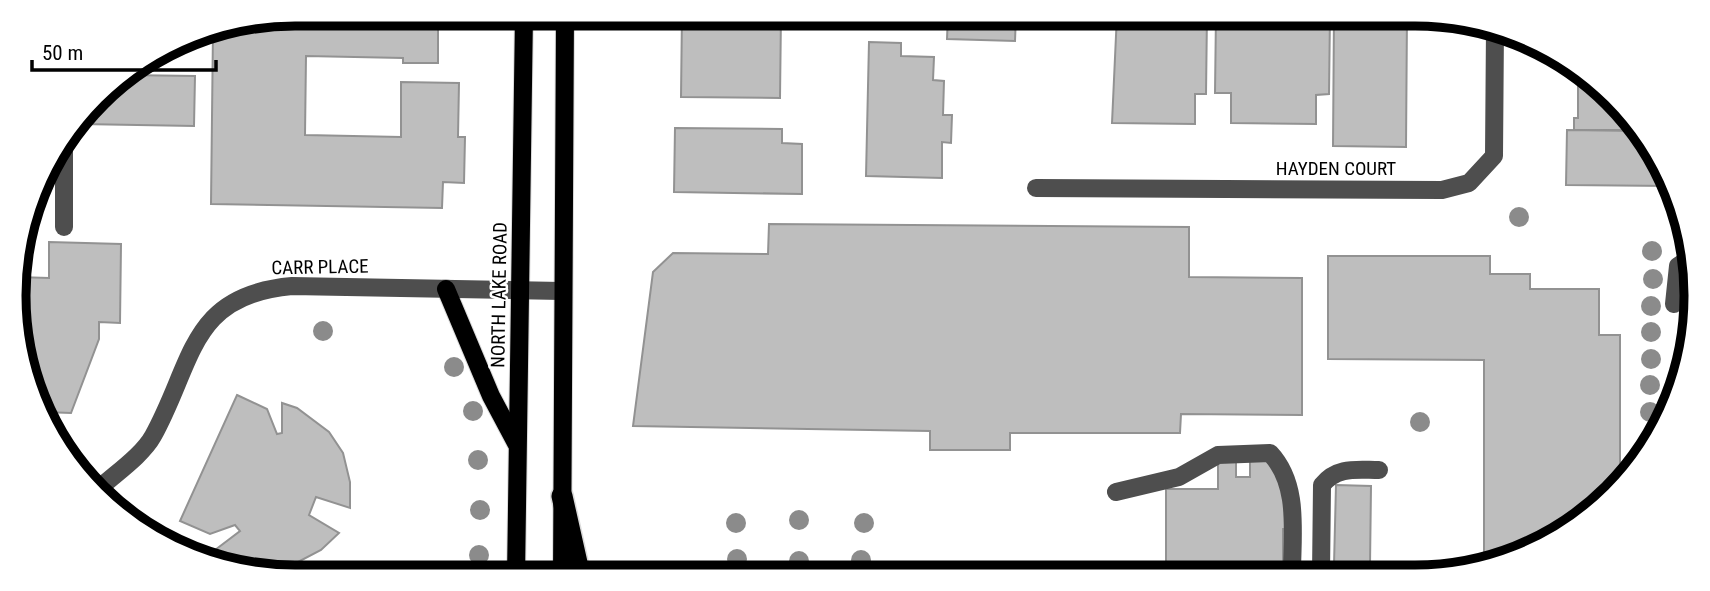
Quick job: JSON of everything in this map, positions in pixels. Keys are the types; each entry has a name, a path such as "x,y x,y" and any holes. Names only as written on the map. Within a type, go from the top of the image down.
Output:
{"highway":[{"path":"562,496 578,565"}],"main road":[{"name":"NORTH LAKE ROAD","path":"516,565 524,26"},
{"path":"562,565 565,26"},
{"path":"446,289 491,396 517,446"}],"street":[{"name":"HAYDEN COURT","path":"1036,188 1442,190 1469,183 1494,156 1495,39"},
{"path":"64,158 64,227"},
{"path":"1674,304 1678,266 1681,264"},
{"name":"CARR PLACE","path":"104,484 152,439 202,330 220,311 243,295 265,288 292,286 562,291"},
{"path":"1116,492 1179,477 1218,455 1270,453 1284,468 1290,485 1293,565"},
{"path":"1321,565 1322,485 1330,475 1341,470 1379,470"}],"building":[{"path":"438,26 438,63 403,63 403,58 306,56 305,135 401,137 401,82 459,83 458,137 465,137 464,183 443,182 442,208 211,204 213,40 243,31 278,27"},
{"path":"682,26 781,26 780,98 681,97"},
{"path":"948,26 1016,26 1015,41 947,39"},
{"path":"1116,26 1207,26 1206,94 1195,94 1195,124 1112,123"},
{"path":"1216,26 1330,26 1329,94 1316,95 1316,124 1231,123 1231,93 1215,93"},
{"path":"1334,26 1407,26 1406,147 1333,146"},
{"path":"869,42 901,43 901,56 934,57 933,80 944,81 943,115 952,115 951,143 942,142 942,178 866,176"},
{"path":"141,75 195,76 194,126 88,124 118,93"},
{"path":"1578,82 1605,105 1626,130 1574,130 1574,118 1578,118"},
{"path":"675,128 782,129 782,143 802,144 802,194 674,192"},
{"path":"1567,130 1627,131 1648,161 1660,186 1566,185"},
{"path":"769,224 1189,227 1189,277 1302,278 1302,415 1181,414 1180,433 1010,433 1010,450 930,450 930,431 633,426 653,272 673,253 768,254"},
{"path":"49,242 121,244 120,323 99,322 99,339 71,413 53,412 31,348 26,296 27,277 49,278"},
{"path":"1328,256 1490,256 1490,274 1530,274 1530,289 1599,289 1599,335 1620,335 1620,469 1592,498 1549,529 1484,556 1484,360 1328,359"},
{"path":"237,395 267,409 277,434 282,433 282,403 297,408 329,432 343,453 350,482 350,508 316,497 309,515 339,533 321,550 298,562 278,564 229,557 215,550 240,531 235,525 210,534 180,521"},
{"path":"1250,459 1276,459 1295,529 1283,529 1283,565 1166,565 1166,489 1218,489 1218,460 1236,460 1236,477 1250,477"},
{"path":"1336,485 1371,486 1370,565 1334,565"}]}
